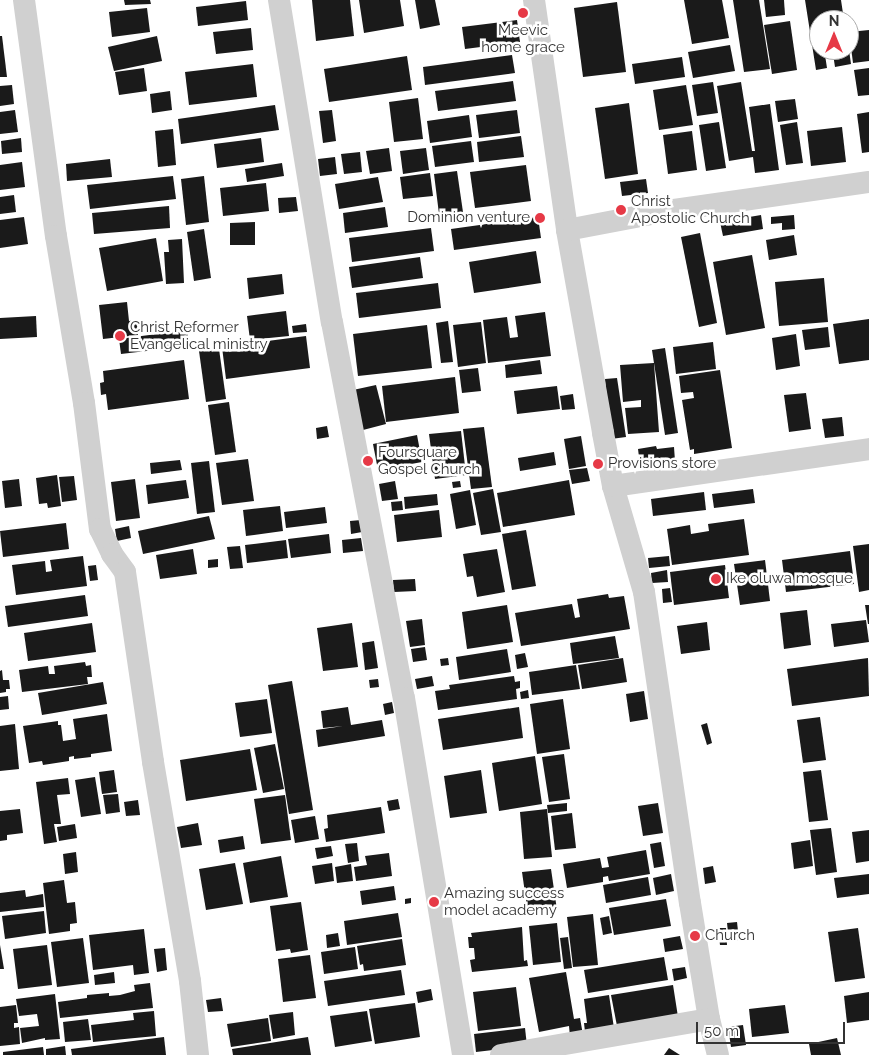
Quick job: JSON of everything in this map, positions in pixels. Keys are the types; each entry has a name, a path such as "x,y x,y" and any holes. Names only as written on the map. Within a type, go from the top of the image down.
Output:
{"street":[{"path":"24,0 56,236 84,403 100,529 112,554 125,572 153,762 190,982 198,1055"},
{"path":"279,0 332,322 404,698 463,1055"},
{"path":"534,0 568,230 613,486 644,592 709,1019 718,1055"},
{"path":"568,230 667,211 869,182"},
{"path":"613,486 869,449"},
{"path":"501,1055 709,1019"}],"building":[{"path":"124,0 150,0 151,4 125,5"},
{"path":"312,0 350,0 354,36 316,41"},
{"path":"359,0 400,0 404,26 364,33"},
{"path":"415,0 435,0 440,25 420,29"},
{"path":"684,0 722,0 729,38 692,44"},
{"path":"733,0 759,0 770,69 744,72"},
{"path":"764,0 784,0 785,15 766,17"},
{"path":"805,0 841,0 842,10 809,10 809,25"},
{"path":"246,1 248,20 198,26 196,7"},
{"path":"617,2 626,72 583,77 574,8"},
{"path":"147,8 150,32 112,37 109,12"},
{"path":"517,20 520,42 465,49 462,27"},
{"path":"790,21 797,70 772,74 764,25"},
{"path":"251,28 253,50 216,54 213,32"},
{"path":"869,30 869,61 853,63 853,60 859,60 859,31"},
{"path":"0,36 2,36 7,77 0,77"},
{"path":"157,36 162,61 114,71 108,47"},
{"path":"730,45 735,71 693,78 688,52"},
{"path":"512,55 515,73 425,85 423,67"},
{"path":"407,56 412,90 329,102 324,69"},
{"path":"682,57 685,77 635,84 632,64"},
{"path":"814,60 826,60 827,68 816,70"},
{"path":"834,60 850,60 851,64 835,67"},
{"path":"253,64 257,97 189,105 185,72"},
{"path":"144,68 147,91 119,95 115,72"},
{"path":"869,68 869,95 858,96 854,70"},
{"path":"513,81 516,101 438,111 435,91"},
{"path":"713,82 718,113 697,116 692,85"},
{"path":"741,82 752,151 755,151 749,107 770,104 779,170 755,173 753,157 729,161 717,86"},
{"path":"12,85 14,104 0,106 0,86"},
{"path":"686,85 693,125 659,130 653,90"},
{"path":"170,91 172,110 152,113 150,94"},
{"path":"418,98 423,139 394,142 389,102"},
{"path":"795,99 798,119 778,122 775,101"},
{"path":"629,103 638,174 605,179 595,108"},
{"path":"275,105 279,130 181,144 178,119"},
{"path":"15,110 18,132 0,134 0,112"},
{"path":"332,110 336,141 323,143 319,111"},
{"path":"517,110 520,133 479,138 476,115"},
{"path":"869,112 869,152 862,153 857,114"},
{"path":"469,115 472,137 430,143 427,121"},
{"path":"719,122 726,168 706,171 699,125"},
{"path":"797,122 803,163 786,165 780,125"},
{"path":"842,127 846,162 811,166 807,131"},
{"path":"173,129 176,165 158,167 155,131"},
{"path":"692,131 697,170 668,174 663,135"},
{"path":"521,136 524,157 479,162 477,142"},
{"path":"21,138 22,152 2,154 1,141"},
{"path":"261,138 264,162 217,168 214,144"},
{"path":"471,141 474,162 435,167 432,146"},
{"path":"389,148 392,171 370,174 366,151"},
{"path":"426,148 429,170 403,174 400,151"},
{"path":"360,152 362,172 344,174 341,154"},
{"path":"335,157 337,174 320,176 318,159"},
{"path":"110,159 112,177 67,181 66,164"},
{"path":"22,162 25,187 0,190 0,165"},
{"path":"282,163 284,176 247,182 245,169"},
{"path":"526,165 531,201 475,208 470,172"},
{"path":"457,171 464,219 440,222 434,174"},
{"path":"430,173 433,196 403,199 400,177"},
{"path":"173,176 176,199 90,209 87,185"},
{"path":"204,176 209,222 186,225 181,179"},
{"path":"378,177 383,202 339,209 335,184"},
{"path":"646,179 648,193 622,196 620,182"},
{"path":"266,183 269,211 223,216 220,188"},
{"path":"14,195 16,212 0,214 0,197"},
{"path":"296,197 298,211 279,213 278,198"},
{"path":"169,206 170,228 94,234 92,213"},
{"path":"385,207 388,227 345,233 343,213"},
{"path":"761,215 763,229 723,236 720,222"},
{"path":"794,215 795,229 782,230 782,223 771,224 771,217"},
{"path":"24,217 28,244 0,248 0,220"},
{"path":"538,217 541,238 454,250 451,229"},
{"path":"255,222 255,245 230,245 230,223"},
{"path":"431,228 434,251 352,262 349,238"},
{"path":"204,229 211,278 194,281 187,232"},
{"path":"700,233 717,323 699,327 681,237"},
{"path":"794,235 797,255 769,260 766,240"},
{"path":"156,238 163,281 107,291 99,248"},
{"path":"182,239 184,283 166,284 164,252 169,252 168,240"},
{"path":"536,251 541,283 474,293 469,262"},
{"path":"752,255 765,328 726,335 713,262"},
{"path":"420,257 423,278 352,288 349,267"},
{"path":"282,274 284,294 249,299 247,278"},
{"path":"824,278 828,322 779,326 775,282"},
{"path":"438,283 441,308 359,318 356,293"},
{"path":"127,302 129,321 137,320 138,335 103,339 99,305"},
{"path":"286,311 289,336 250,340 247,316"},
{"path":"545,312 551,356 488,363 483,320 507,317 510,338 518,337 515,316"},
{"path":"36,316 37,337 0,339 0,318"},
{"path":"869,319 869,360 839,364 833,324"},
{"path":"448,321 453,362 441,363 436,323"},
{"path":"481,322 486,363 458,367 453,325"},
{"path":"306,324 307,332 293,333 292,326"},
{"path":"427,325 432,368 358,376 353,334"},
{"path":"828,327 830,347 805,350 802,330"},
{"path":"187,330 189,346 121,354 119,339"},
{"path":"796,334 800,366 776,370 772,338"},
{"path":"306,336 310,368 226,379 222,347"},
{"path":"713,342 716,369 676,374 673,347"},
{"path":"665,348 678,433 665,435 652,350"},
{"path":"219,349 226,399 206,402 199,351"},
{"path":"184,360 189,399 108,410 106,394 101,395 100,383 104,382 103,371"},
{"path":"540,360 542,374 506,378 505,365"},
{"path":"654,363 659,432 628,434 625,408 641,407 641,400 623,402 620,365"},
{"path":"478,368 481,391 462,393 459,370"},
{"path":"720,370 732,448 694,454 694,449 690,450 682,400 694,398 693,392 681,393 679,376"},
{"path":"455,377 459,413 386,422 382,386"},
{"path":"617,378 626,437 611,439 605,379"},
{"path":"376,385 386,424 363,430 353,390"},
{"path":"557,386 560,409 517,414 514,391"},
{"path":"806,393 811,429 789,432 784,395"},
{"path":"573,394 575,409 562,410 560,396"},
{"path":"229,402 236,452 215,455 208,405"},
{"path":"842,417 844,436 825,438 822,419"},
{"path":"327,426 329,437 317,439 316,428"},
{"path":"484,427 492,487 471,489 463,429"},
{"path":"461,431 466,475 435,479 429,434"},
{"path":"417,435 422,462 378,470 373,444"},
{"path":"581,436 586,466 569,469 564,439"},
{"path":"656,446 657,449 674,447 675,461 640,465 638,449"},
{"path":"554,452 556,465 520,471 518,458"},
{"path":"248,459 254,501 222,505 216,463"},
{"path":"180,460 182,470 151,474 150,463"},
{"path":"209,461 215,512 197,514 191,463"},
{"path":"587,468 590,481 572,484 569,470"},
{"path":"57,475 61,506 48,508 47,503 39,504 36,478"},
{"path":"74,476 77,500 62,502 59,477"},
{"path":"19,479 22,506 5,508 2,481"},
{"path":"135,479 140,518 116,521 111,482"},
{"path":"186,480 189,498 148,504 146,485"},
{"path":"569,480 575,515 503,527 497,493"},
{"path":"395,481 398,499 382,501 379,484"},
{"path":"460,481 461,487 453,488 452,482"},
{"path":"493,489 501,532 481,535 473,493"},
{"path":"753,489 755,503 714,508 712,494"},
{"path":"470,490 476,525 456,529 450,494"},
{"path":"704,492 706,510 653,516 651,499"},
{"path":"437,494 438,505 405,509 404,497"},
{"path":"402,501 403,510 392,511 391,502"},
{"path":"280,506 283,531 246,536 243,510"},
{"path":"325,507 327,523 286,528 284,512"},
{"path":"439,510 442,537 397,542 394,515"},
{"path":"209,516 215,539 143,554 138,531"},
{"path":"744,519 749,555 672,565 667,529 690,525 691,534 709,531 708,524"},
{"path":"361,520 362,532 351,534 350,521"},
{"path":"66,523 69,549 3,557 0,531"},
{"path":"129,526 131,538 117,541 115,529"},
{"path":"526,530 536,586 512,590 502,534"},
{"path":"329,534 331,553 291,558 288,539"},
{"path":"361,538 363,551 343,553 342,540"},
{"path":"286,540 288,558 247,563 245,545"},
{"path":"869,544 869,590 859,592 853,546"},
{"path":"240,546 243,568 230,569 227,547"},
{"path":"193,549 197,574 160,579 156,555"},
{"path":"497,549 505,592 477,597 473,576 467,577 463,554"},
{"path":"850,551 854,584 786,592 782,560"},
{"path":"83,556 87,586 16,595 12,565 45,561 46,572 52,571 50,560"},
{"path":"669,556 670,566 649,568 648,558"},
{"path":"218,559 218,567 208,568 208,560"},
{"path":"765,560 770,601 740,605 734,564"},
{"path":"96,565 98,580 90,581 88,566"},
{"path":"725,565 729,598 674,605 670,572"},
{"path":"667,570 668,582 652,583 651,573"},
{"path":"415,579 416,591 394,592 393,580"},
{"path":"670,588 672,602 663,603 662,589"},
{"path":"608,594 609,598 624,596 630,629 521,646 515,613 572,604 575,618 580,617 577,599"},
{"path":"85,595 88,616 8,627 5,606"},
{"path":"507,605 513,642 467,649 462,612"},
{"path":"865,605 869,605 869,624 868,624"},
{"path":"807,610 811,645 784,649 780,613"},
{"path":"422,619 425,645 410,647 406,621"},
{"path":"866,620 869,642 834,647 831,624"},
{"path":"707,622 710,650 681,654 677,626"},
{"path":"92,623 96,652 28,661 24,633"},
{"path":"352,623 358,667 323,671 317,628"},
{"path":"615,636 619,658 573,664 570,643"},
{"path":"374,641 378,668 365,670 362,643"},
{"path":"425,647 427,660 413,662 411,649"},
{"path":"507,649 511,672 459,680 456,657"},
{"path":"525,653 528,667 517,669 515,655"},
{"path":"448,658 449,665 441,666 440,659"},
{"path":"623,658 627,682 582,689 578,665"},
{"path":"868,658 869,696 792,706 787,669"},
{"path":"85,662 86,666 91,665 92,677 87,677 88,684 22,692 19,670 48,666 49,674 55,674 54,666"},
{"path":"576,665 580,689 532,695 529,672"},
{"path":"2,670 3,680 9,680 10,689 0,693 0,671"},
{"path":"432,676 434,686 417,689 415,679"},
{"path":"514,676 515,682 520,681 520,688 516,689 517,699 438,710 435,691 450,689 449,685"},
{"path":"378,679 379,687 370,688 369,680"},
{"path":"292,681 313,810 289,814 268,685"},
{"path":"103,682 107,704 42,715 38,693"},
{"path":"528,690 529,698 521,699 520,692"},
{"path":"644,691 648,719 630,722 626,694"},
{"path":"8,696 9,709 0,710 0,697"},
{"path":"267,699 272,733 240,737 235,703"},
{"path":"563,699 570,749 537,754 530,704"},
{"path":"392,702 394,713 385,715 383,704"},
{"path":"348,707 351,725 382,720 385,736 318,747 316,730 343,726 323,728 321,711"},
{"path":"519,707 523,738 443,750 438,719"},
{"path":"107,714 112,751 91,754 91,757 74,759 74,756 69,757 69,761 43,765 42,761 29,763 23,726 58,721 58,725 61,725 63,741 76,739 73,719"},
{"path":"820,717 826,760 803,763 797,720"},
{"path":"707,723 712,743 707,745 701,725"},
{"path":"15,724 19,769 0,771 0,726"},
{"path":"275,744 284,789 263,793 254,748"},
{"path":"250,749 257,790 186,801 180,760"},
{"path":"564,754 570,799 549,802 542,757"},
{"path":"535,756 542,804 499,811 492,763"},
{"path":"114,770 117,792 102,794 99,772"},
{"path":"481,770 487,813 450,818 444,776"},
{"path":"821,770 828,820 809,822 803,772"},
{"path":"95,777 101,814 81,817 75,780"},
{"path":"68,778 70,794 57,795 61,824 54,824 57,842 44,844 36,782"},
{"path":"118,794 120,812 106,814 103,795"},
{"path":"285,795 291,840 261,844 254,799"},
{"path":"398,799 400,809 389,811 387,801"},
{"path":"138,800 140,815 126,816 124,802"},
{"path":"567,803 567,811 548,813 547,805"},
{"path":"658,803 663,833 643,836 638,806"},
{"path":"381,807 385,833 326,842 324,829 328,828 327,815"},
{"path":"20,809 23,833 7,835 7,840 0,841 0,811"},
{"path":"547,809 552,857 524,859 520,812"},
{"path":"572,813 576,848 555,850 551,816"},
{"path":"315,816 319,839 295,843 291,820"},
{"path":"198,823 202,845 181,848 177,827"},
{"path":"75,824 77,838 59,841 57,827"},
{"path":"831,828 837,872 816,875 810,830"},
{"path":"869,830 869,861 856,863 852,832"},
{"path":"243,836 245,849 220,853 218,840"},
{"path":"810,840 813,866 794,869 791,843"},
{"path":"661,842 665,866 654,868 650,844"},
{"path":"357,843 359,861 348,863 345,844"},
{"path":"331,846 333,856 317,859 315,848"},
{"path":"646,850 650,874 609,881 608,876 603,877 603,882 567,888 563,864 600,858 602,868 609,867 607,857"},
{"path":"76,852 78,872 65,874 63,854"},
{"path":"389,853 392,876 356,881 354,867 367,865 365,856"},
{"path":"281,856 288,897 250,903 243,863"},
{"path":"235,863 243,904 206,910 199,869"},
{"path":"332,863 334,881 315,884 312,866"},
{"path":"351,864 353,881 337,883 335,867"},
{"path":"713,866 716,882 705,884 703,868"},
{"path":"551,869 557,910 528,914 522,872"},
{"path":"671,874 674,891 656,895 653,878"},
{"path":"869,874 869,894 837,898 834,878"},
{"path":"648,877 651,895 606,903 603,885"},
{"path":"64,880 67,903 75,902 77,923 70,924 70,931 49,934 43,883"},
{"path":"394,886 396,900 362,905 360,891"},
{"path":"25,890 26,897 43,894 44,907 0,912 0,893"},
{"path":"411,898 411,903 405,904 405,899"},
{"path":"666,899 671,926 614,935 609,908"},
{"path":"301,902 308,950 291,953 290,949 276,951 270,906"},
{"path":"44,911 46,933 5,939 2,916"},
{"path":"398,913 402,937 347,945 344,921"},
{"path":"593,914 598,965 573,967 567,917"},
{"path":"609,916 612,933 603,935 600,918"},
{"path":"737,922 739,940 729,941 727,923"},
{"path":"557,923 561,962 533,965 529,926"},
{"path":"522,927 524,961 527,960 528,966 472,972 470,960 475,959 474,948 469,948 468,937 472,937 471,933"},
{"path":"718,928 726,928 727,945 720,945"},
{"path":"858,928 865,978 835,982 828,932"},
{"path":"144,929 149,973 134,975 133,965 93,970 89,935"},
{"path":"338,933 340,946 327,948 326,935"},
{"path":"680,936 683,949 665,952 663,939"},
{"path":"568,937 572,968 564,969 560,938"},
{"path":"83,938 89,983 57,987 51,942"},
{"path":"402,939 406,965 364,971 363,964 360,965 357,946"},
{"path":"0,945 4,969 0,969"},
{"path":"47,945 52,985 18,989 13,949"},
{"path":"355,947 358,969 324,974 321,952"},
{"path":"165,948 167,970 157,972 154,949"},
{"path":"310,955 316,998 283,1002 278,959"},
{"path":"664,957 668,980 588,993 584,970"},
{"path":"685,967 687,978 674,981 672,969"},
{"path":"401,970 405,995 328,1006 324,981"},
{"path":"114,972 115,983 95,985 94,975"},
{"path":"566,972 574,1019 580,1018 583,1035 570,1037 569,1026 539,1032 529,978"},
{"path":"150,983 153,1008 60,1018 58,1002 87,998 87,995 109,993 109,996 120,995 135,991 134,985"},
{"path":"673,985 678,1017 617,1026 611,995"},
{"path":"516,987 521,1026 478,1031 473,992"},
{"path":"431,989 433,1000 418,1003 416,992"},
{"path":"869,992 869,1020 847,1023 844,996"},
{"path":"55,994 60,1039 45,1040 45,1038 22,1043 20,1028 39,1026 37,1014 19,1016 16,999"},
{"path":"609,995 614,1028 585,1032 584,1023 587,1023 584,999"},
{"path":"221,998 223,1011 208,1012 206,1000"},
{"path":"415,1003 420,1037 375,1044 369,1009"},
{"path":"16,1005 18,1023 14,1023 14,1028 19,1027 20,1044 0,1046 0,1007"},
{"path":"785,1005 789,1033 752,1037 749,1009"},
{"path":"154,1011 156,1036 93,1042 91,1025 134,1020 133,1013"},
{"path":"367,1011 372,1041 335,1047 330,1016"},
{"path":"293,1012 295,1035 273,1039 269,1015"},
{"path":"268,1018 271,1041 231,1047 227,1024"},
{"path":"88,1019 91,1040 65,1042 63,1022"},
{"path":"743,1025 746,1045 731,1047 728,1027"},
{"path":"525,1028 527,1046 476,1052 474,1034"},
{"path":"164,1037 166,1055 72,1055 71,1049"},
{"path":"308,1037 311,1055 233,1055 232,1049"},
{"path":"837,1038 841,1055 811,1055 809,1044"},
{"path":"65,1046 66,1055 46,1055 46,1049"},
{"path":"43,1047 44,1055 3,1055 3,1052"},
{"path":"669,1048 680,1055 664,1055"}],"place":[{"name":"Meevic home grace","path":"523,13"},
{"name":"Christ Apostolic Church","path":"621,210"},
{"name":"Dominion venture","path":"540,218"},
{"name":"Christ Reformer Evangelical ministry","path":"120,336"},
{"name":"Foursquare Gospel Church","path":"368,461"},
{"name":"Provisions store","path":"598,464"},
{"name":"Ike oluwa mosque","path":"716,579"},
{"name":"Amazing success model academy","path":"434,902"},
{"name":"Church","path":"695,936"}]}
